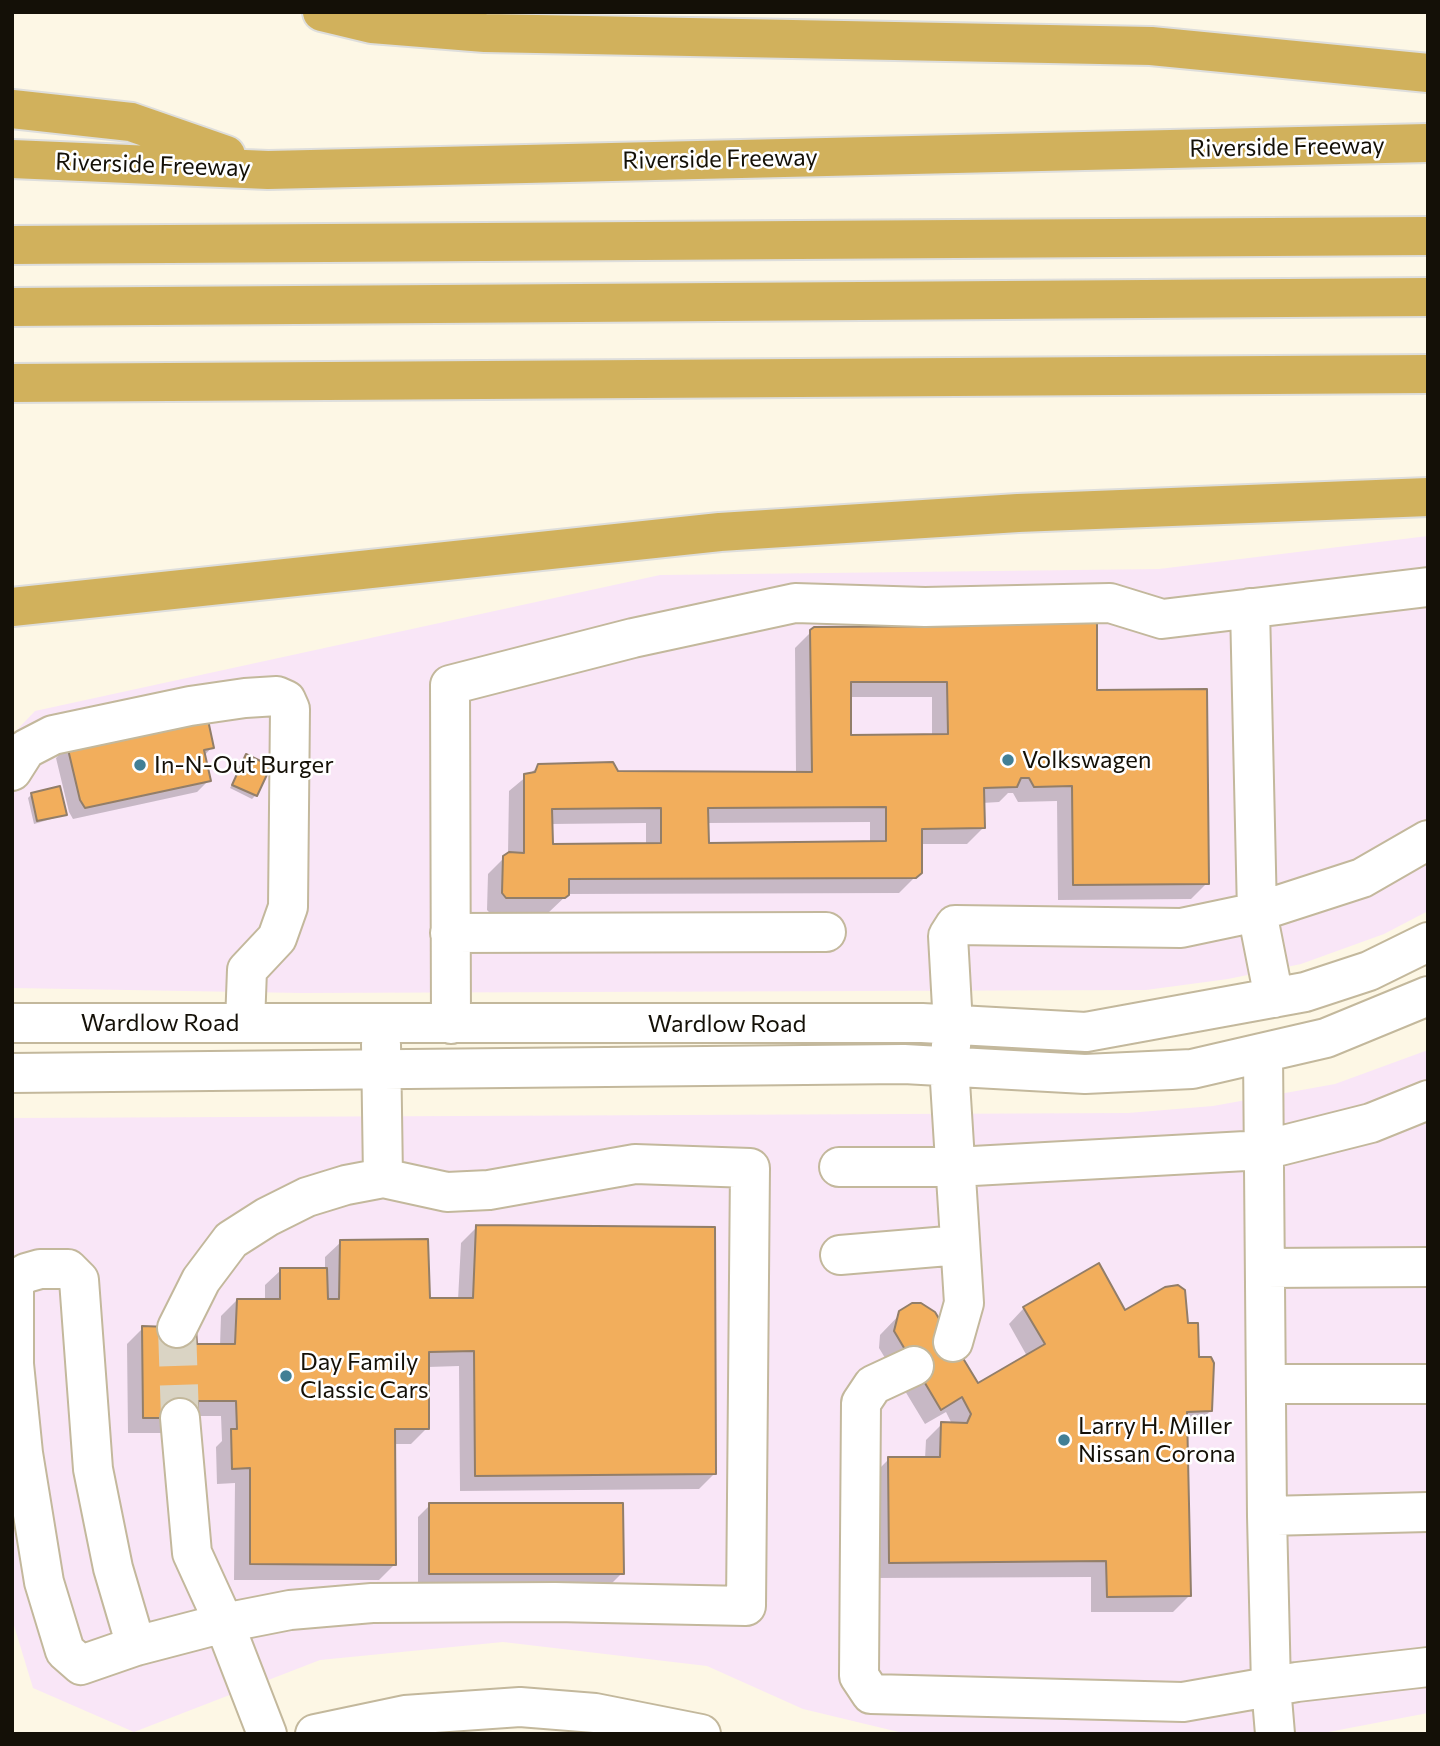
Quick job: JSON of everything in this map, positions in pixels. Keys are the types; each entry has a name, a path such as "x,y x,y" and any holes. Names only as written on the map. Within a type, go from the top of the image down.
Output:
{"highway":[{"path":"322,12 372,24 485,33 1150,46 1428,73"},
{"path":"12,109 131,122 268,170"},
{"name":"Riverside Freeway","path":"12,159 268,170 1428,144"},
{"path":"12,245 1428,236"},
{"path":"12,307 1428,297"},
{"path":"12,383 1428,374"},
{"path":"12,607 720,532 1018,513 1428,497"}],"street":[{"path":"451,1024 450,685 633,638 796,603 925,607 1110,603 1162,619 1428,587"},
{"path":"1250,608 1257,912 1274,998"},
{"path":"12,771 26,749 53,735 190,706 245,698 277,696 286,700 290,709 288,907 277,938 247,970 246,1023"},
{"path":"953,1342 964,1303 948,1066 953,1025 948,936 955,925 1181,928 1257,912 1362,878 1428,840"},
{"path":"450,933 826,932"},
{"name":"Wardlow Road","path":"12,1023 953,1025 1086,1032 1305,992 1369,971 1428,942"},
{"name":"Wardlow Road","path":"12,1073 904,1064 1085,1074 1192,1069 1326,1038 1428,996"},
{"path":"380,1024 383,1178"},
{"path":"1263,1053 1267,1516 1271,1686 1275,1734"},
{"path":"839,1167 955,1167 1264,1150 1371,1123 1428,1100"},
{"path":"136,1646 113,1568 95,1480 87,1412 79,1280 68,1269 26,1273 14,1281 14,1364 23,1453 44,1582 65,1651 81,1665 136,1646 223,1623 290,1610 372,1603 555,1602 746,1606 750,1168 635,1164 502,1188 447,1192 383,1178 307,1197 267,1217 231,1240 201,1280 177,1328"},
{"path":"840,1255 960,1245"},
{"path":"1265,1268 1428,1267"},
{"path":"915,1366 873,1385 862,1403 859,1676 871,1694 1183,1702 1271,1686 1428,1667"},
{"path":"1266,1384 1428,1384"},
{"path":"180,1418 192,1553 267,1734"},
{"path":"1267,1516 1428,1512"},
{"path":"315,1734 405,1715 520,1707 594,1713 701,1734"}],"shaded area":[{"path":"1428,536 1428,911 1384,934 1301,964 1228,979 1146,990 301,993 12,988 12,735 35,711 660,575 1159,569"},
{"path":"1428,1050 1428,1713 1318,1734 907,1734 803,1709 707,1666 503,1642 320,1660 134,1732 33,1688 12,1619 12,1118 1128,1113 1213,1106 1335,1084"}],"building":[{"path":"978,619 1094,621 1097,624 1097,690 1207,689 1209,884 1073,885 1072,786 1034,787 1029,778 1021,778 1017,787 984,788 985,828 922,829 922,873 916,878 569,879 569,895 565,898 506,898 502,893 503,856 509,852 524,853 524,774 535,772 538,764 613,762 618,771 812,772 810,630 814,627 972,626","holes":["851,682 947,682 948,734 851,735","886,807 886,841 709,843 708,808","661,808 661,843 553,844 552,809"]},
{"name":"In-N-Out Burger","path":"208,720 214,748 204,750 211,781 85,808 80,800 67,745"},
{"path":"246,754 271,766 257,796 232,785"},
{"path":"60,786 67,815 37,821 31,793"},
{"name":"Day Family Classic Cars","path":"476,1225 715,1227 716,1474 475,1476 474,1351 429,1352 429,1429 395,1429 396,1565 250,1564 250,1468 232,1469 231,1429 237,1429 236,1401 198,1401 198,1418 143,1418 142,1326 196,1328 197,1344 235,1344 237,1299 280,1299 280,1268 327,1268 328,1299 339,1299 340,1240 428,1239 430,1298 473,1298"},
{"name":"Larry H. Miller Nissan Corona","path":"1099,1263 1125,1310 1165,1287 1178,1285 1185,1290 1188,1323 1198,1323 1199,1357 1211,1357 1214,1363 1212,1411 1187,1412 1191,1596 1107,1597 1106,1561 889,1563 888,1457 940,1457 941,1422 967,1423 971,1414 962,1397 941,1410 894,1331 899,1311 912,1303 921,1303 935,1312 978,1383 1045,1344 1023,1307"},
{"path":"429,1503 623,1503 624,1574 429,1574"}],"tunnel":[{"path":"177,1328 180,1418"}],"place":[{"name":"Volkswagen","path":"1008,760"},
{"name":"In-N-Out Burger","path":"140,765"},
{"name":"Day Family Classic Cars","path":"286,1376"},
{"name":"Larry H. Miller Nissan Corona","path":"1064,1440"}]}
